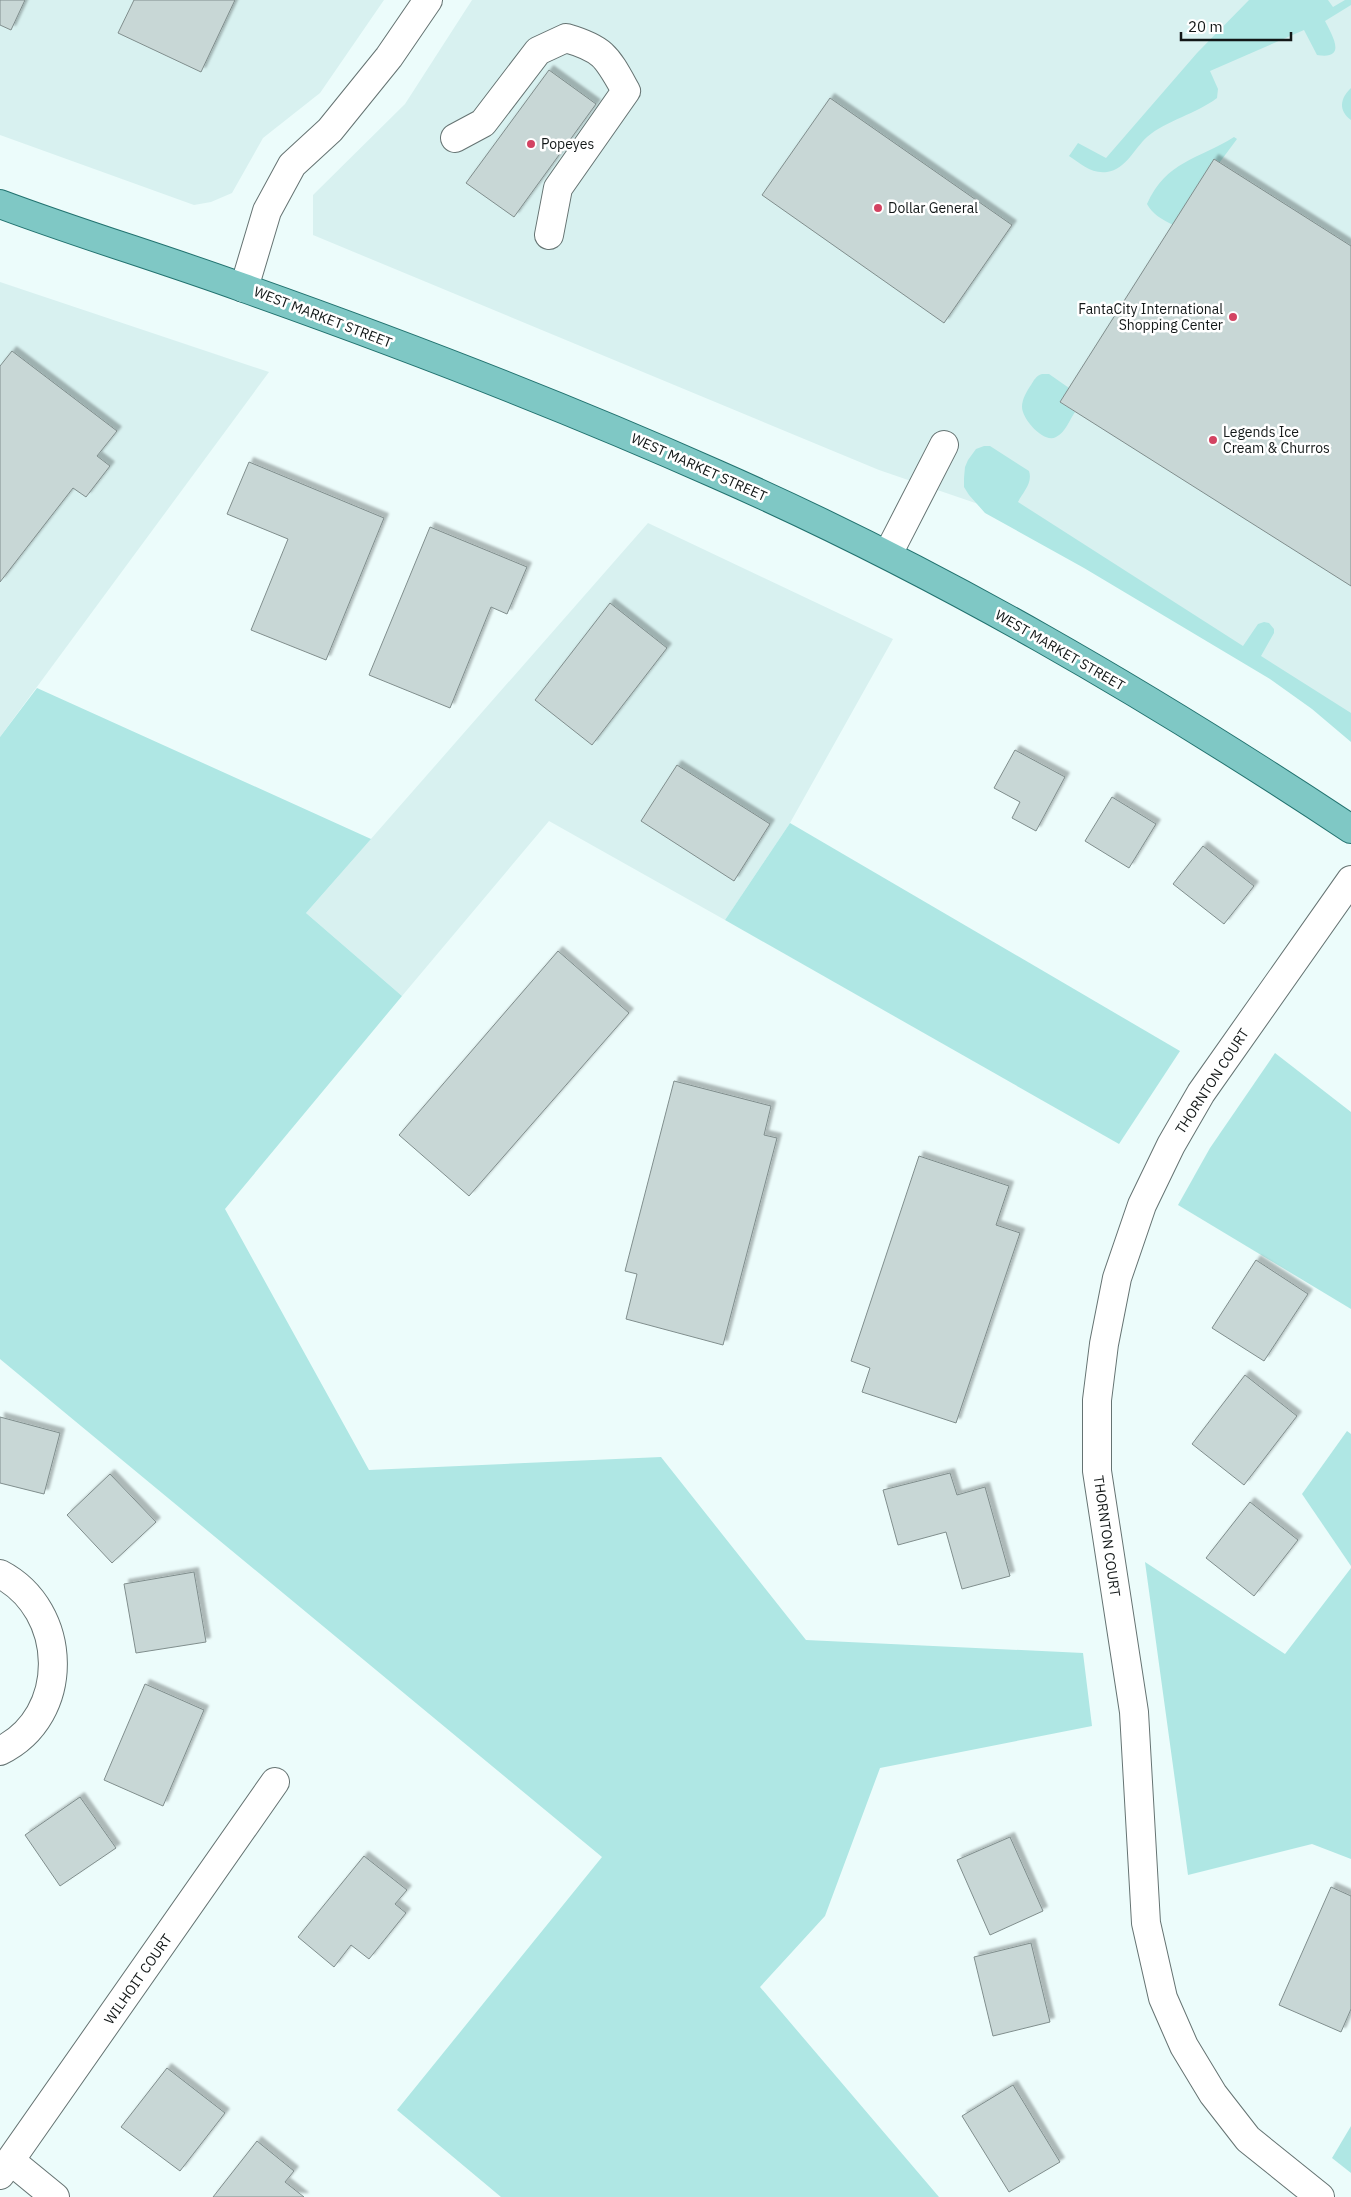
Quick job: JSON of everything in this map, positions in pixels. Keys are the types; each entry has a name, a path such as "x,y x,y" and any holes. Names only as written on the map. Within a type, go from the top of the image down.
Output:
{"main road":[{"name":"WEST MARKET STREET","path":"0,204 244,288 574,413 720,475 888,554 1023,626 1249,761 1351,829"}],"street":[{"path":"244,288 267,211 292,165 330,130 389,58 428,0"},
{"path":"455,138 483,123 538,51 566,38 591,45 609,61 626,91 558,188 549,235"},
{"path":"888,554 944,445"},
{"name":"THORNTON COURT","path":"1320,2197 1248,2139 1213,2094 1184,2046 1162,1998 1146,1923 1134,1712 1098,1471 1097,1400 1104,1344 1117,1278 1142,1205 1171,1145 1201,1093 1351,880"},
{"path":"0,1574 10,1579 27,1594 41,1612 50,1633 54,1656 53,1678 46,1700 36,1720 21,1736 0,1751"},
{"name":"WILHOIT COURT","path":"5,2168 275,1782"},
{"path":"5,2168 55,2197"}],"shaded area":[{"path":"0,0 384,0 320,93 263,138 232,193 211,202 194,205 0,135"},
{"path":"472,0 1351,0 1351,735 1307,700 987,507 879,470 313,235 313,195 405,104"},
{"path":"1249,0 1328,0 1333,7 1345,0 1351,0 1351,5 1325,21 1334,39 1335,50 1332,54 1327,56 1317,55 1304,30 1210,71 1218,89 1217,98 1209,104 1155,131 1142,142 1125,163 1114,170 1101,172 1091,170 1069,156 1078,143 1106,158 1197,53"},
{"path":"1351,88 1351,120 1344,113 1342,104 1347,92"},
{"path":"1234,137 1237,139 1173,225 1152,211 1147,204 1164,178 1184,163"},
{"path":"0,282 269,372 0,737"},
{"path":"1042,374 1049,374 1069,388 1060,402 1075,412 1062,432 1056,437 1051,438 1040,434 1030,424 1022,407 1024,398 1035,378"},
{"path":"990,446 1029,471 1029,483 1018,502 1243,646 1258,624 1269,623 1274,629 1274,633 1261,656 1351,713 1351,742 1312,709 1270,679 1084,568 985,513 964,487 965,467 968,460 976,449"},
{"path":"648,523 893,639 790,823 725,920 549,821 402,996 306,913"},
{"path":"37,688 371,839 306,913 402,996 225,1209 369,1470 661,1457 806,1640 1083,1653 1092,1726 880,1768 825,1916 760,1987 939,2197 501,2197 397,2110 602,1857 0,1359 0,737"},
{"path":"790,823 1180,1051 1119,1144 725,920"},
{"path":"1275,1053 1351,1112 1351,1309 1178,1205 1210,1148"},
{"path":"1347,1431 1351,1434 1351,1566 1302,1494"},
{"path":"1145,1562 1285,1654 1351,1568 1351,1859 1312,1844 1188,1875"},
{"path":"1351,2126 1351,2173 1332,2158"}],"building":[{"path":"0,0 25,0 11,30 0,25"},
{"path":"134,0 235,0 201,72 118,33"},
{"name":"Popeyes","path":"549,70 596,104 514,217 466,183"},
{"path":"830,98 1012,225 944,323 762,195"},
{"name":"FantaCity International Shopping Center","path":"1214,159 1351,246 1351,586 1060,402"},
{"path":"12,351 117,431 97,456 110,466 86,497 73,488 0,582 0,366"},
{"path":"249,462 384,518 326,660 251,630 288,539 227,514"},
{"path":"430,527 527,567 507,614 491,607 450,708 369,675"},
{"path":"610,603 667,648 592,745 535,700"},
{"path":"1015,750 1065,777 1036,831 1012,818 1020,802 994,788"},
{"path":"677,765 770,824 734,881 641,821"},
{"path":"1112,797 1156,824 1129,868 1085,841"},
{"path":"1203,846 1254,886 1224,924 1173,884"},
{"path":"558,951 629,1013 469,1196 399,1135"},
{"path":"674,1081 771,1106 764,1135 777,1138 723,1345 626,1319 637,1274 625,1271"},
{"path":"919,1156 1009,1186 996,1225 1020,1233 956,1423 862,1392 870,1368 851,1361"},
{"path":"1256,1260 1308,1294 1264,1361 1212,1328"},
{"path":"1245,1375 1297,1416 1244,1485 1192,1444"},
{"path":"0,1417 60,1433 44,1494 0,1483"},
{"path":"950,1473 957,1495 985,1487 1010,1576 962,1589 946,1532 898,1545 883,1490"},
{"path":"110,1474 156,1522 112,1563 67,1515"},
{"path":"1250,1502 1298,1540 1254,1596 1206,1558"},
{"path":"194,1572 206,1642 136,1653 124,1584"},
{"path":"145,1684 204,1710 163,1806 104,1780"},
{"path":"80,1797 116,1848 60,1886 25,1835"},
{"path":"1010,1837 1043,1911 990,1935 957,1860"},
{"path":"364,1856 407,1890 395,1904 406,1913 369,1959 351,1945 334,1967 298,1937"},
{"path":"1331,1887 1351,1896 1351,2009 1341,2032 1279,2005"},
{"path":"1031,1943 1050,2022 993,2036 974,1957"},
{"path":"167,2068 225,2113 180,2171 121,2127"},
{"path":"1013,2085 1060,2162 1009,2192 962,2116"},
{"path":"257,2141 294,2171 285,2182 304,2197 213,2197"}],"place":[{"name":"Popeyes","path":"531,144"},
{"name":"Dollar General","path":"878,208"},
{"name":"FantaCity International Shopping Center","path":"1233,317"},
{"name":"Legends Ice Cream & Churros","path":"1213,440"}]}
